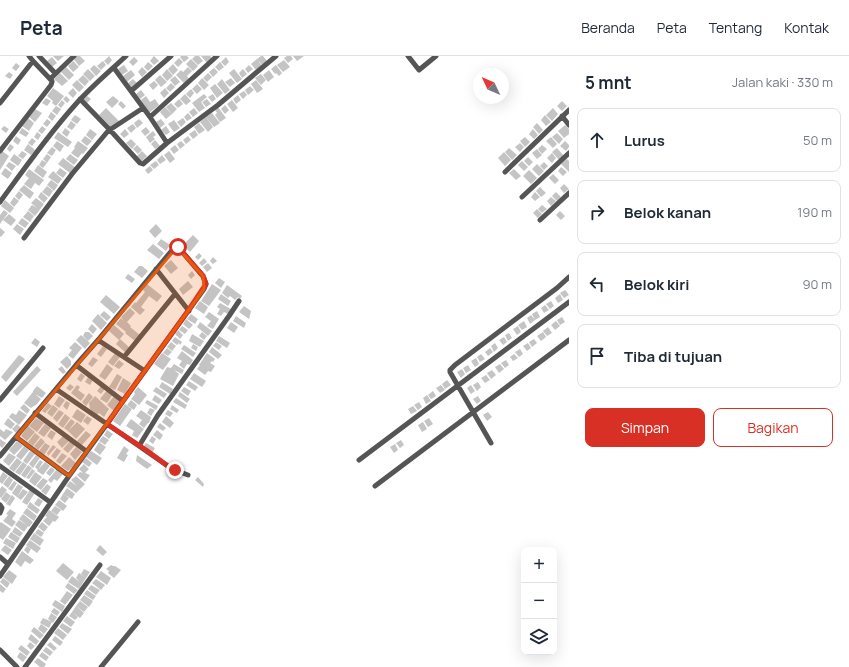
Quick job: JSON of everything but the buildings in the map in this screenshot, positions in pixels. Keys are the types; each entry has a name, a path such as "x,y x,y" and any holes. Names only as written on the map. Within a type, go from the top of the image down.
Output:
{"street":[{"path":"29,56 33,61 53,76"},
{"path":"39,56 53,76"},
{"path":"0,151 51,85 53,76 74,56"},
{"path":"0,202 78,102 126,56"},
{"path":"131,91 170,56"},
{"path":"150,117 217,56"},
{"path":"78,102 141,164 143,164 218,105 276,56"},
{"path":"408,56 419,70 436,56"},
{"path":"0,103 33,61"},
{"path":"114,68 150,117 167,144"},
{"path":"24,238 72,174 108,132 143,108"},
{"path":"505,172 569,110"},
{"path":"562,116 569,125"},
{"path":"522,198 569,153"},
{"path":"540,220 569,193"},
{"path":"0,456 173,249 177,247 179,248 203,276 206,284 50,502 0,576"},
{"path":"156,269 188,311"},
{"path":"491,443 474,411 450,372 450,369 535,305 569,277"},
{"path":"124,357 175,294"},
{"path":"139,446 158,415 239,301"},
{"path":"359,460 569,302"},
{"path":"98,340 145,371"},
{"path":"374,486 569,340"},
{"path":"0,400 43,348"},
{"path":"76,365 123,401"},
{"path":"56,389 172,469 188,475"},
{"path":"35,413 86,452"},
{"path":"16,437 69,476"},
{"path":"0,466 50,502"},
{"path":"0,505 2,508 0,513"},
{"path":"0,556 8,564"},
{"path":"25,667 100,565"},
{"path":"101,667 138,622"},
{"path":"0,650 17,667"}],"highlighted area":[{"path":"177,247 203,276 204,289 69,476 16,437"}],"route":[{"path":"175,470 107,424 204,289 206,284 205,279 178,247"}]}
